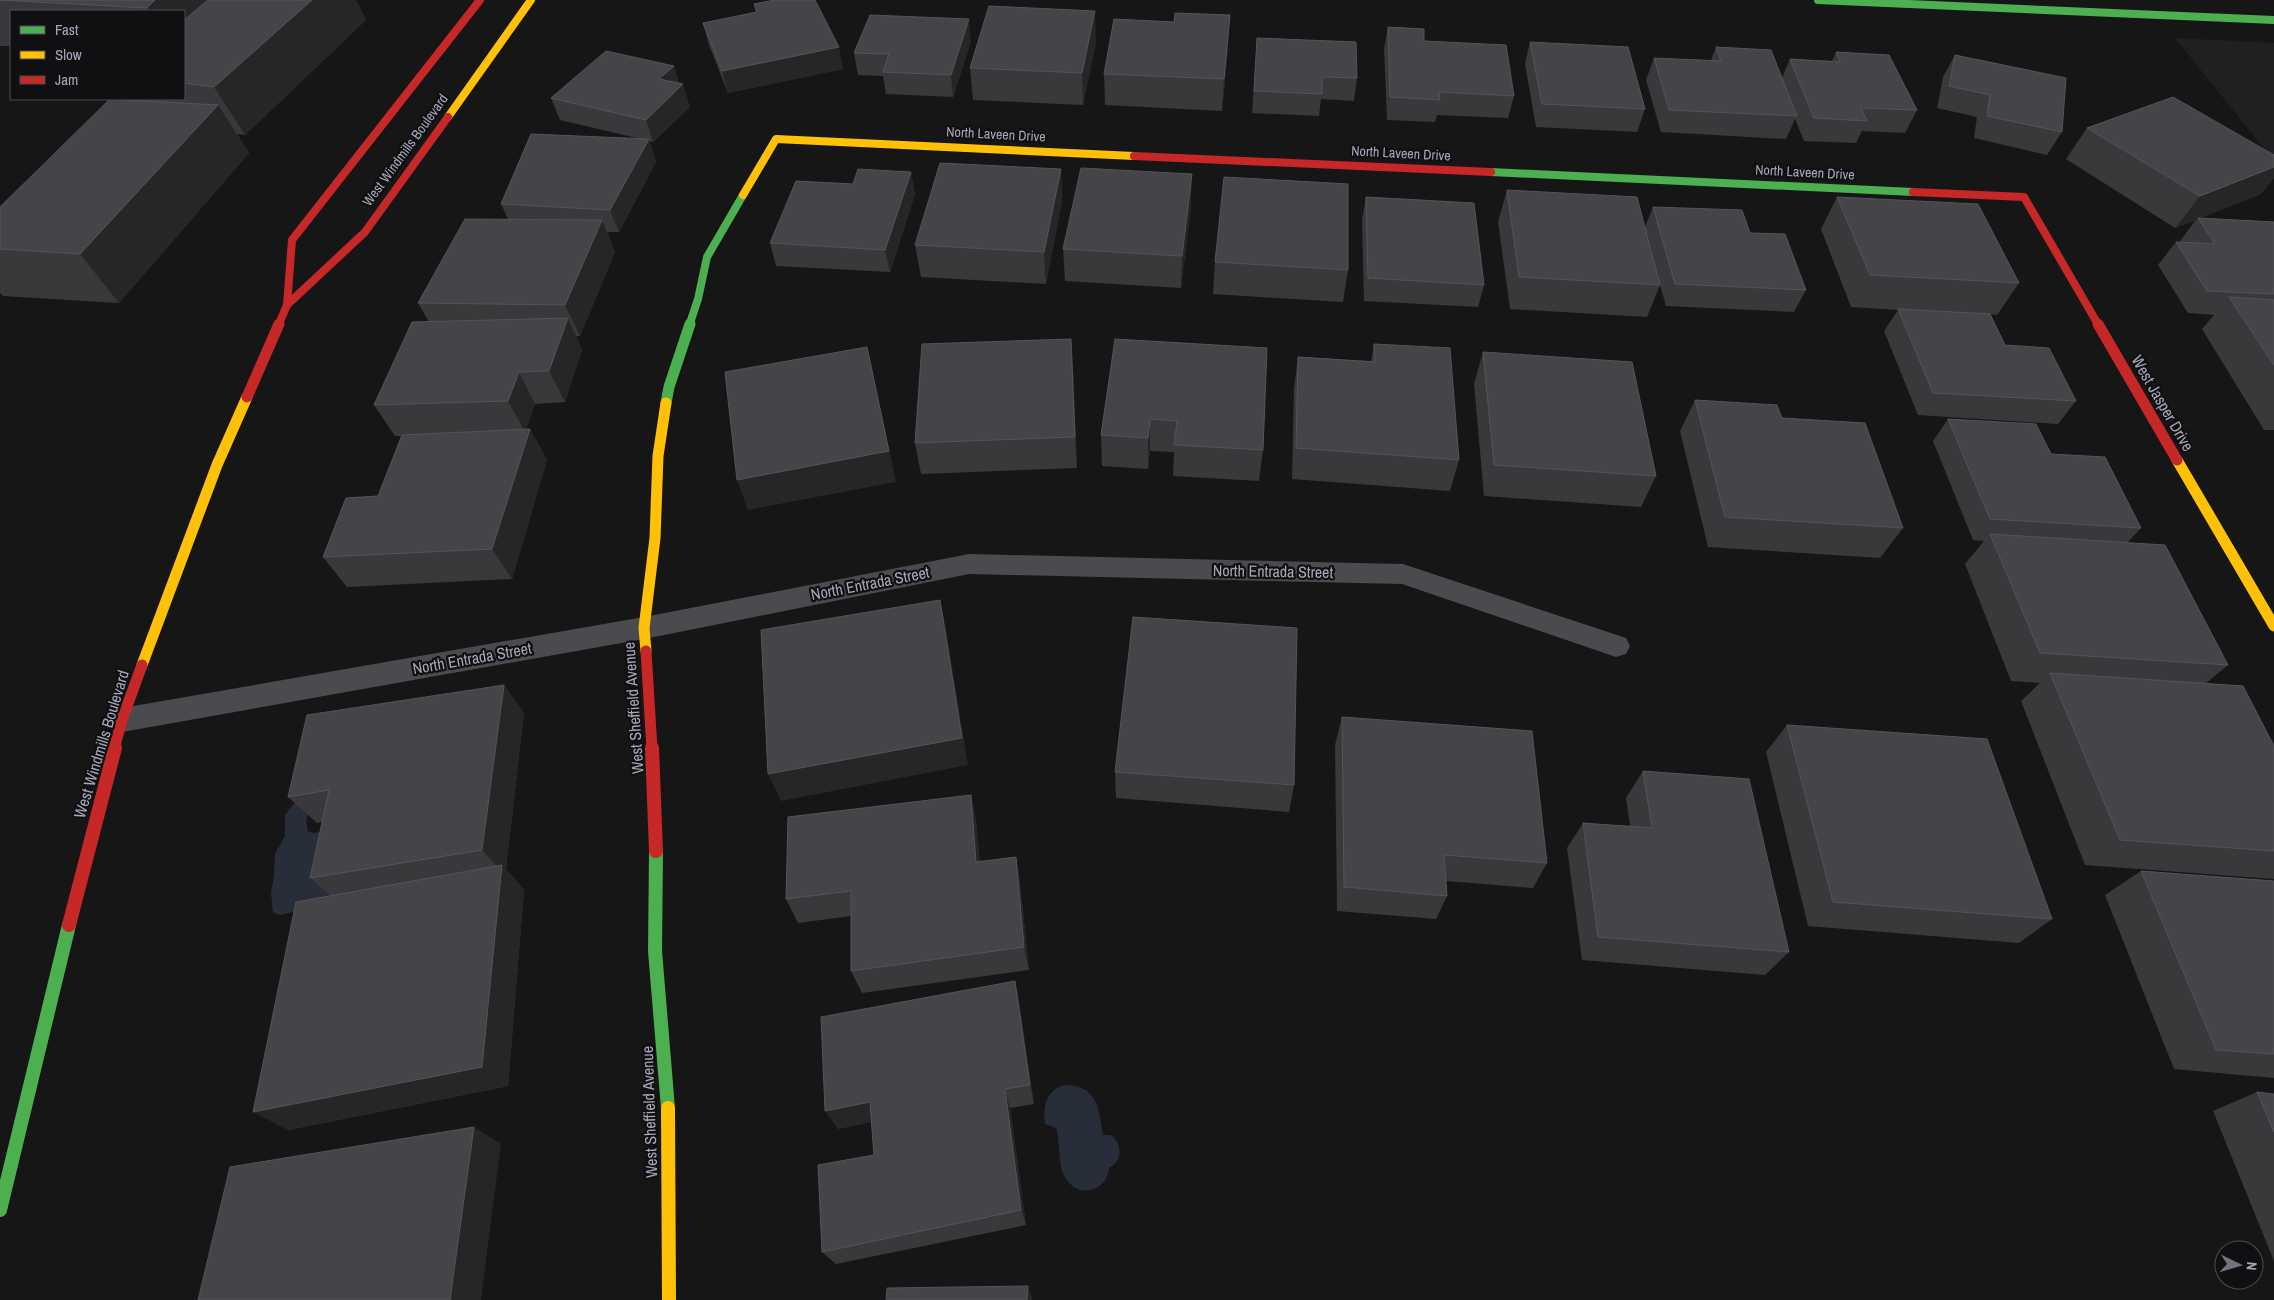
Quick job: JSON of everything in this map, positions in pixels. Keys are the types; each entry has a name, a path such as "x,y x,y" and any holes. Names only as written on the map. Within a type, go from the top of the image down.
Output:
{"street":[{"name":"West Windmills Boulevard","path":"0,1210 73,904 122,720 217,465 287,304 292,240 480,0"},
{"name":"West Windmills Boulevard","path":"287,304 365,232 531,0"},
{"path":"1818,0 2274,20"},
{"name":"North Laveen Drive","path":"776,138 2024,197"},
{"name":"West Sheffield Avenue","path":"669,1300 668,1098 655,951 656,810 644,628 655,538 658,456 669,387 698,299 707,257 776,138"},
{"name":"West Jasper Drive","path":"2024,197 2274,626"},
{"name":"North Entrada Street","path":"122,720 644,628 969,564 1403,574 1616,646"}],"shaded area":[{"path":"2175,38 2274,43 2274,161"},
{"path":"295,802 310,808 306,821 308,832 315,833 334,828 335,894 328,903 281,915 273,913 271,893 275,854 285,836 285,815"},
{"path":"1064,1085 1084,1089 1090,1094 1098,1108 1103,1135 1110,1135 1114,1138 1119,1147 1120,1152 1117,1161 1109,1168 1103,1182 1092,1190 1078,1189 1066,1179 1061,1167 1056,1128 1045,1124 1045,1105 1047,1100 1053,1091"}],"building":[{"path":"0,0 155,0 147,8"},
{"path":"208,0 312,0 214,87 185,83 185,19"},
{"path":"774,0 815,0 839,47 722,71 703,23 757,12 754,4"},
{"path":"989,6 1095,11 1082,73 970,68"},
{"path":"1175,13 1230,15 1224,79 1104,74 1114,19 1174,22"},
{"path":"870,15 969,19 951,75 883,72 889,54 854,53"},
{"path":"1388,27 1424,29 1424,41 1506,45 1514,96 1439,92 1440,100 1390,97"},
{"path":"1257,38 1356,42 1357,78 1322,77 1322,94 1254,91"},
{"path":"1530,42 1628,47 1645,109 1542,104"},
{"path":"1716,47 1771,50 1797,116 1669,110 1654,58 1721,61"},
{"path":"606,51 674,66 659,79 683,84 646,120 551,98"},
{"path":"1836,52 1889,55 1917,110 1861,108 1867,121 1814,118 1790,59 1840,62"},
{"path":"1955,55 2066,78 2062,132 1987,116 1990,95 1949,86"},
{"path":"2173,97 2274,155 2274,167 2200,196 2087,128"},
{"path":"109,100 218,105 80,254 0,249 0,207"},
{"path":"531,134 649,139 610,210 501,204"},
{"path":"940,163 1061,169 1044,252 915,245"},
{"path":"1081,168 1192,174 1182,256 1063,249"},
{"path":"858,169 911,172 885,250 770,243 796,181 853,184"},
{"path":"1224,177 1348,184 1348,270 1215,262"},
{"path":"1507,190 1637,197 1660,285 1519,277"},
{"path":"1366,197 1474,203 1484,285 1368,278"},
{"path":"1837,197 1978,204 2019,283 1870,275"},
{"path":"1653,207 1742,210 1750,233 1785,234 1806,290 1675,284"},
{"path":"2198,218 2274,222 2274,294 2207,291 2176,242 2215,244"},
{"path":"465,219 602,220 565,305 418,303"},
{"path":"2229,297 2274,300 2274,365"},
{"path":"1898,309 1990,314 2005,345 2049,348 2076,401 1933,393"},
{"path":"568,318 549,371 519,372 508,401 374,405 412,322"},
{"path":"1071,339 1075,437 915,443 922,344"},
{"path":"1115,339 1267,348 1263,450 1174,445 1177,421 1150,419 1148,438 1101,435"},
{"path":"1374,344 1450,348 1459,460 1296,448 1298,357 1375,362"},
{"path":"867,347 889,451 737,480 725,372"},
{"path":"1483,352 1632,362 1656,476 1494,465"},
{"path":"1695,400 1777,405 1782,418 1865,423 1903,528 1725,517"},
{"path":"1948,419 2036,424 2051,454 2105,457 2141,528 1990,519"},
{"path":"530,429 492,549 323,557 346,498 378,496 402,435"},
{"path":"1990,534 2165,545 2228,665 2040,653"},
{"path":"940,600 962,738 768,774 761,630"},
{"path":"1133,617 1297,628 1294,785 1115,772"},
{"path":"2050,673 2243,686 2274,746 2274,851 2120,840"},
{"path":"504,685 482,850 310,878 329,790 288,797 307,715"},
{"path":"1342,717 1532,731 1547,863 1444,855 1447,896 1344,887"},
{"path":"1787,725 1987,739 2052,919 1833,902"},
{"path":"1643,771 1749,779 1789,952 1598,937 1583,823 1652,828"},
{"path":"971,795 976,862 1016,857 1024,947 851,971 851,891 786,899 788,817"},
{"path":"502,865 482,1067 253,1112 296,902"},
{"path":"2141,871 2274,881 2274,1054 2216,1050"},
{"path":"1015,981 1030,1085 1005,1089 1021,1210 822,1252 818,1165 874,1155 870,1102 825,1111 821,1017"},
{"path":"2257,1092 2274,1094 2274,1132"},
{"path":"474,1127 450,1300 198,1300 230,1167"},
{"path":"1028,1286 1027,1300 886,1300 887,1288"}],"traffic: fast":[{"path":"1818,0 2274,20"},
{"path":"1491,172 1913,192"},
{"path":"666,403 669,387 698,299 707,257 743,195"},
{"path":"656,851 655,951 668,1108"},
{"path":"0,1210 69,925"}],"traffic: slow":[{"path":"448,117 531,0"},
{"path":"743,195 776,139 1134,156"},
{"path":"142,665 217,465 247,397"},
{"path":"646,651 644,628 655,538 658,456 666,403"},
{"path":"2177,460 2274,626"},
{"path":"668,1108 669,1300"}],"traffic: jam":[{"path":"247,397 287,305 292,240 480,0"},
{"path":"287,305 365,232 448,117"},
{"path":"1134,156 1491,172"},
{"path":"1913,192 2024,197 2177,460"},
{"path":"646,651 656,810 656,851"},
{"path":"69,925 122,720 142,665"}]}
